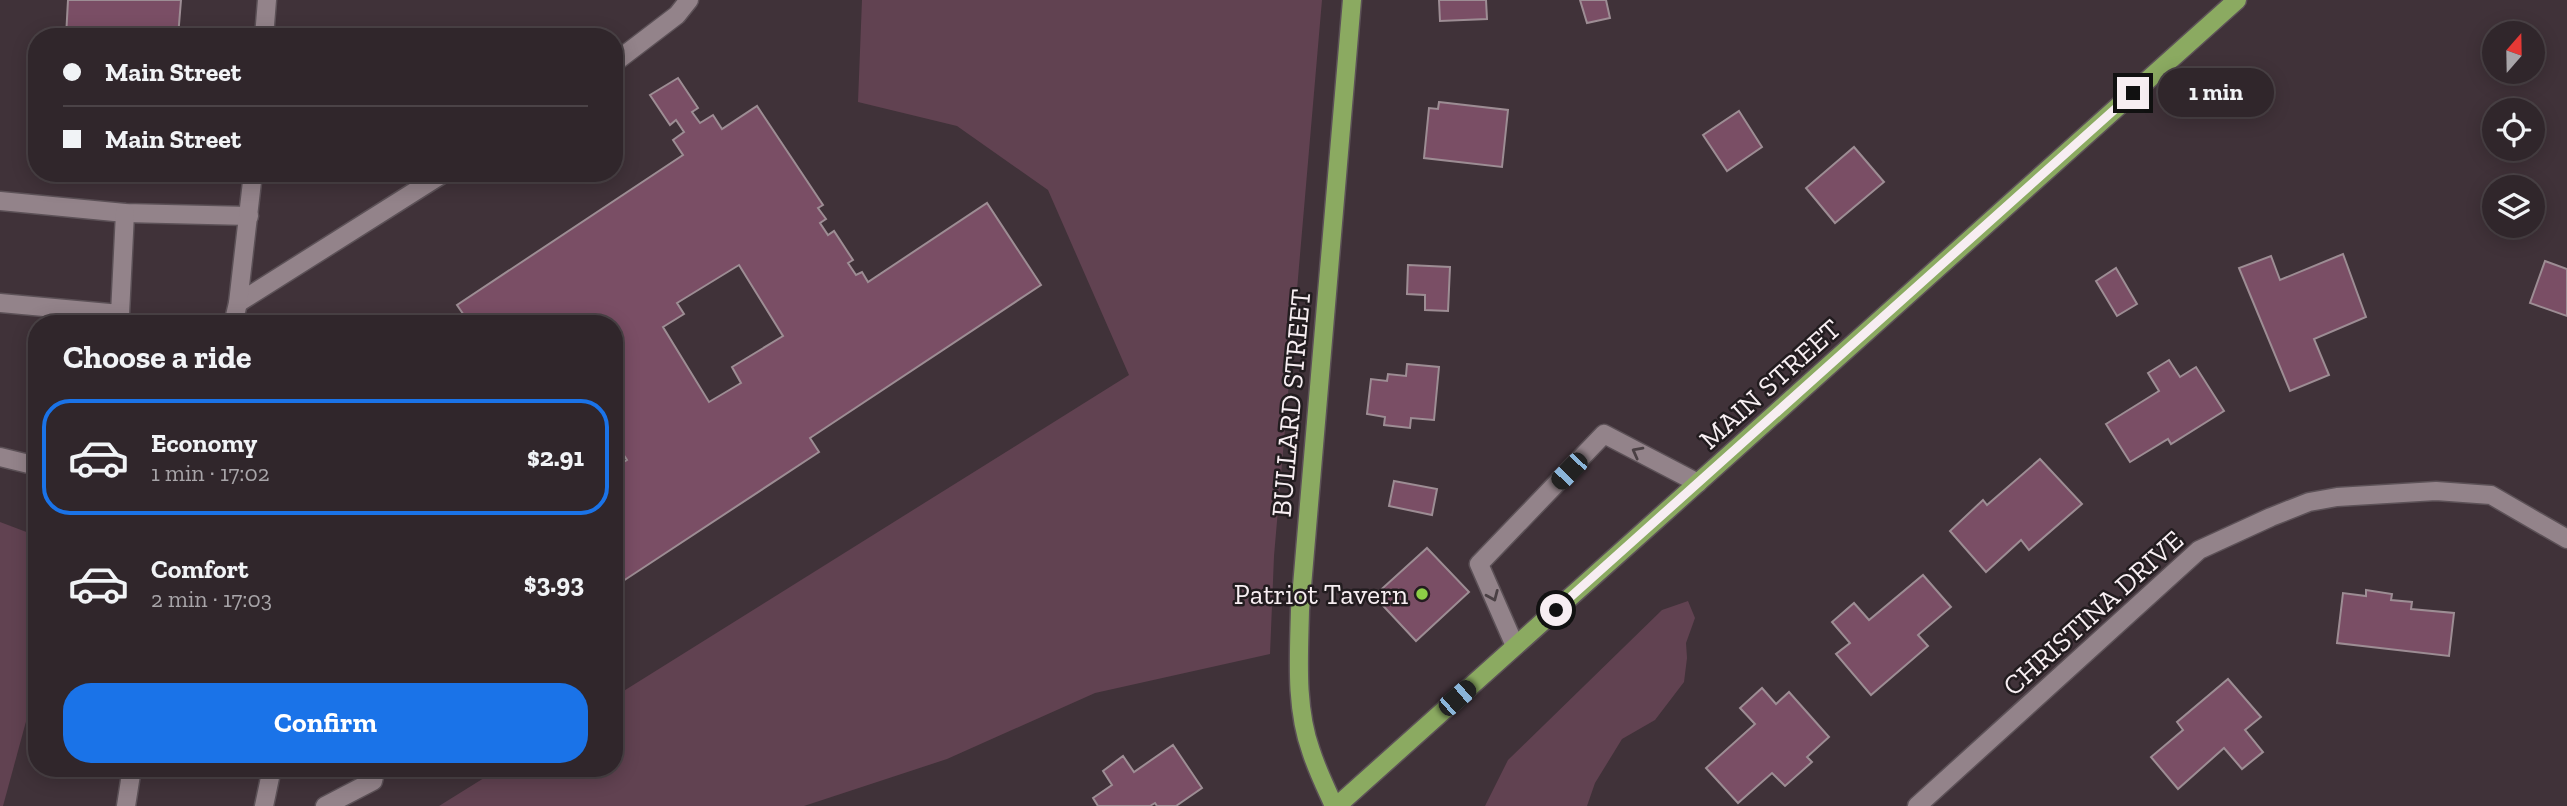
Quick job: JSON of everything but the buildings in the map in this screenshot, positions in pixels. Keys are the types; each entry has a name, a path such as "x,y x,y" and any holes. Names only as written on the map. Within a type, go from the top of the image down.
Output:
{"main road":[{"name":"BULLARD STREET","path":"1336,806 1310,749 1298,672 1300,610 1352,0"},
{"name":"MAIN STREET","path":"1336,806 2237,0"}],"street":[{"path":"265,28 267,0"},
{"path":"623,55 677,15 689,0"},
{"path":"235,315 252,182"},
{"path":"238,303 430,182"},
{"path":"0,201 125,213 249,216"},
{"path":"0,303 120,314 125,213"},
{"path":"1515,646 1479,564 1604,434 1698,483"},
{"path":"0,457 28,464"},
{"name":"CHRISTINA DRIVE","path":"1917,806 2199,550 2271,517 2309,502 2337,497 2436,491 2491,495 2567,538"},
{"path":"126,806 131,777"},
{"path":"264,806 270,777"},
{"path":"324,806 373,781 374,777"}],"shaded area":[{"path":"862,0 1322,0 1274,556 1270,654 1095,693 947,759 804,806 439,806 486,777 623,777 623,691 1129,375 1048,190 957,126 858,102"},
{"path":"0,522 28,533 28,714 3,806 0,806"},
{"path":"1688,601 1695,618 1686,643 1684,682 1655,720 1622,739 1595,783 1587,806 1485,806 1508,760 1662,610"}],"place":[{"name":"Patriot Tavern","path":"1422,594"}],"route":[{"path":"1556,610 2133,93"}]}
